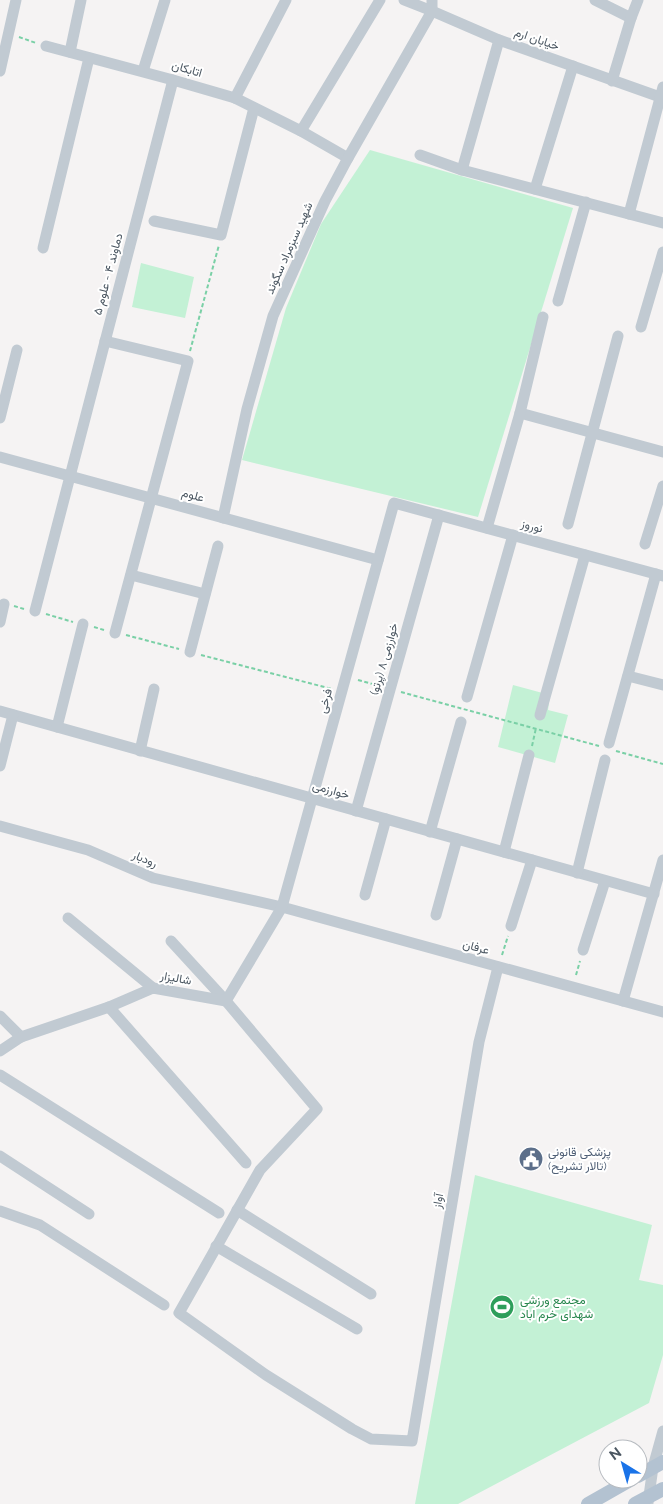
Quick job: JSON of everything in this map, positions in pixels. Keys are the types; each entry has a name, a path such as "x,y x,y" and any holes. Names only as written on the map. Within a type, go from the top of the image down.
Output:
{"main road":[{"path":"588,1504 614,1489"},
{"path":"635,1504 648,1500 663,1489"}],"street":[{"path":"0,70 8,34 5,19 16,0"},
{"path":"70,52 81,0"},
{"path":"143,71 165,0"},
{"path":"235,98 286,0"},
{"path":"301,131 380,0"},
{"name":"خیابان ارم","path":"404,0 432,5 499,40 612,81 662,94"},
{"path":"595,0 631,18"},
{"path":"612,81 638,0"},
{"name":"شهید سبزمراد سگوند","path":"223,518 246,409 273,316 325,201 432,5"},
{"path":"462,170 499,40"},
{"name":"اتابکان","path":"46,46 143,71 235,98 301,131 348,158"},
{"path":"43,248 89,58"},
{"path":"535,189 573,66"},
{"name":"دماوند ۴ - علوم ۵","path":"35,611 173,80"},
{"path":"629,214 662,94"},
{"path":"154,221 221,235 254,108"},
{"path":"420,155 462,170 663,223"},
{"path":"558,301 586,202"},
{"path":"641,327 663,252"},
{"path":"488,528 520,413 543,317"},
{"path":"568,524 618,336"},
{"path":"105,341 188,361 115,633"},
{"path":"0,418 17,350"},
{"path":"520,413 663,452"},
{"name":"علوم","path":"0,457 378,560"},
{"path":"645,544 663,486"},
{"name":"نوروز","path":"394,503 659,575"},
{"name":"فرخی","path":"282,907 394,503"},
{"name":"خوارزمی ۸ (پرتو)","path":"356,811 439,515"},
{"path":"467,696 513,535"},
{"path":"190,652 218,546"},
{"path":"540,715 585,555"},
{"path":"131,575 205,594"},
{"path":"576,873 605,749 659,575"},
{"path":"0,622 4,604"},
{"path":"57,727 84,624"},
{"path":"628,676 663,685"},
{"path":"140,751 154,689"},
{"name":"خوارزمی","path":"0,711 654,894"},
{"path":"0,766 13,715"},
{"path":"430,832 461,722"},
{"path":"504,852 529,755"},
{"path":"365,895 386,819"},
{"name":"رودبار","path":"0,826 88,850 153,878 282,907"},
{"path":"436,915 457,839"},
{"path":"511,926 532,860"},
{"path":"623,1001 663,860"},
{"path":"583,950 605,881"},
{"path":"226,1001 282,907"},
{"name":"عرفان","path":"282,907 663,1012"},
{"path":"68,918 153,988"},
{"path":"171,941 226,1001 317,1109 260,1170 216,1246 357,1328"},
{"name":"آواز","path":"216,1246 179,1313 266,1375 352,1429 371,1439 412,1441 479,1042 498,967"},
{"name":"شالیزار","path":"0,1051 21,1037 109,1007 153,988 226,1001"},
{"path":"109,1007 246,1163"},
{"path":"0,1016 21,1037"},
{"path":"0,1075 219,1213"},
{"path":"0,1156 89,1214"},
{"path":"237,1210 371,1294"},
{"path":"0,1211 40,1225 164,1305"},
{"path":"648,1500 658,1465 663,1431"}],"path":[{"path":"8,34 46,46"},
{"path":"188,361 221,235"},
{"path":"4,604 342,692"},
{"path":"346,677 663,764"},
{"path":"461,722 467,696"},
{"path":"529,755 540,715"},
{"path":"498,967 511,926"},
{"path":"572,987 583,950"}],"green space":[{"path":"370,150 573,208 478,517 242,460 286,308 321,224"},
{"path":"141,263 194,277 185,318 132,307"},
{"path":"513,685 550,695 548,710 568,715 555,763 498,747"},
{"path":"475,1175 652,1225 639,1280 663,1285 663,1355 649,1403 458,1504 415,1504"}],"place":[{"name":"پزشکی قانونی (تالار تشریح)","path":"531,1159"},
{"name":"مجتمع ورزشی شهدای خرم اباد","path":"502,1307"}]}
